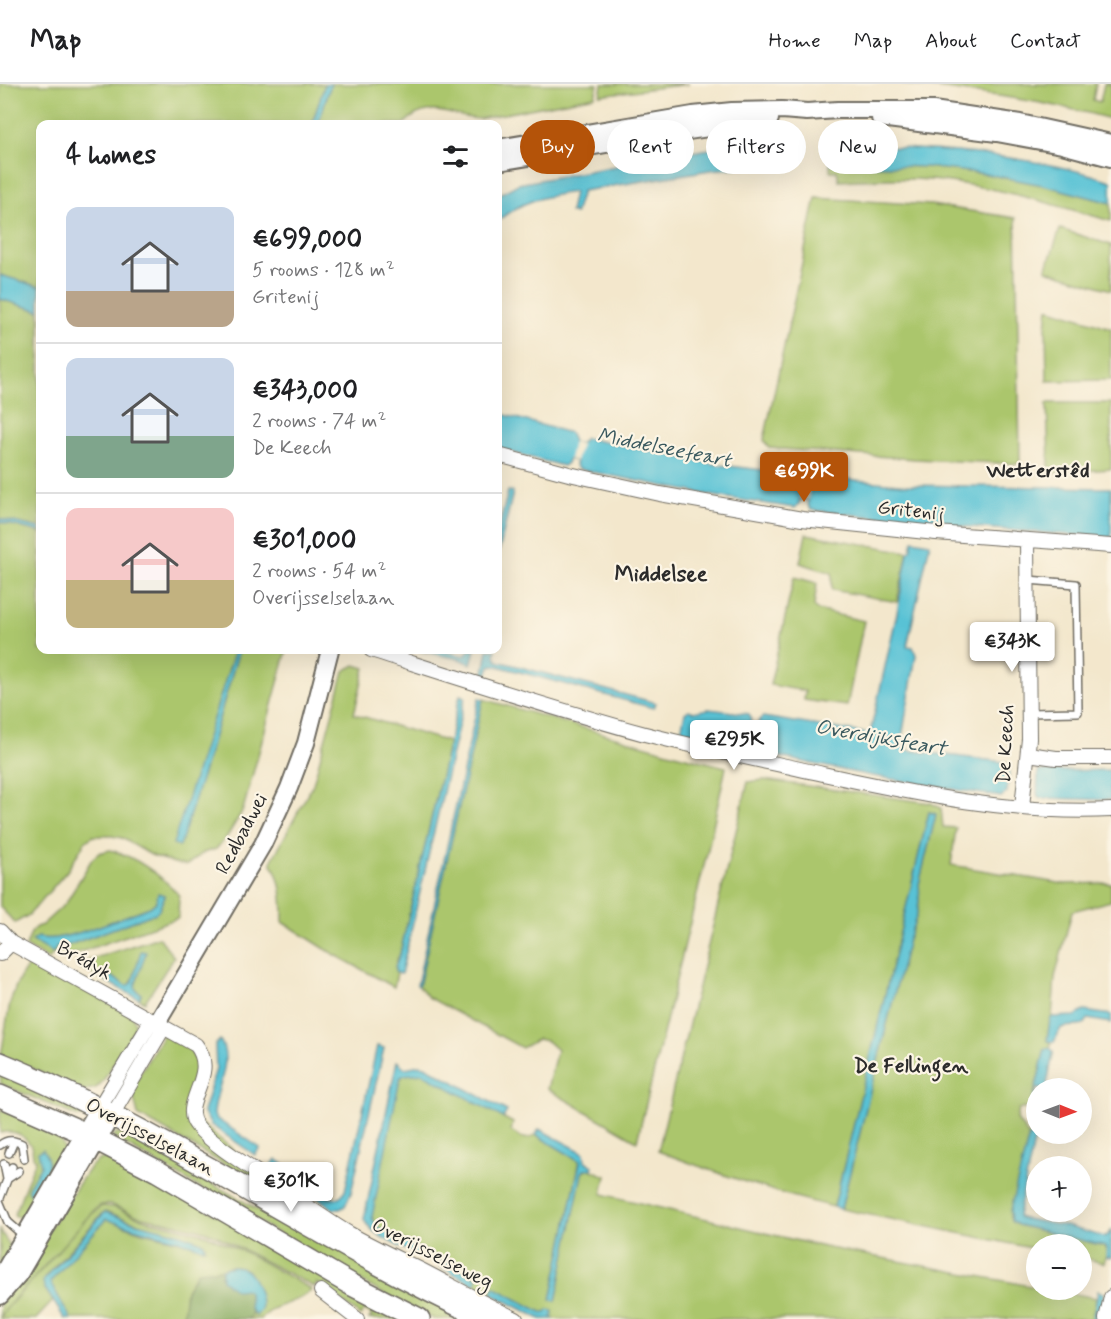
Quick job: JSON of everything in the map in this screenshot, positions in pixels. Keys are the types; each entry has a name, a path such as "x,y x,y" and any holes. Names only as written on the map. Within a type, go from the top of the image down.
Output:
{"main road":[{"name":"Overijsselselaan","path":"2,1064 106,1112 415,1284 487,1319"},
{"name":"Overijsselselaan","path":"0,1096 92,1137 158,1171 342,1280 419,1319"}],"street":[{"path":"502,147 717,112 782,110 829,112 933,110 1020,123 1111,143"},
{"path":"502,161 807,112"},
{"path":"829,112 997,133 1062,145 1111,158"},
{"name":"Gritenij","path":"502,456 660,494 802,519 936,533 1111,546"},
{"name":"De Keech","path":"1022,807 1028,754 1029,713 1027,540"},
{"name":"Redbadwei","path":"106,1112 263,844 306,743 329,654"},
{"path":"383,654 508,695 653,736 869,784 950,799 1046,810 1111,810"},
{"path":"1028,754 1056,758 1111,758"},
{"name":"Brédyk","path":"0,931 11,943 158,1023"},
{"path":"0,954 11,943"},
{"name":"Overijsselseweg","path":"158,1023 196,1045 202,1053 204,1071 192,1117 204,1134 350,1233 516,1319"},
{"path":"0,1278 31,1241 106,1112"},
{"path":"0,1296 19,1274 31,1241"},
{"path":"321,1291 357,1319"},
{"path":"1106,1319 1111,1296"}],"lane":[{"path":"1028,580 1076,584 1078,712 1029,713"},
{"path":"9,1153 14,1141"},
{"path":"0,1145 14,1141 22,1144 21,1157"},
{"path":"4,1164 8,1179"},
{"path":"0,1198 8,1179 16,1169"},
{"path":"0,1203 8,1222 31,1241"}],"green space":[{"path":"0,84 325,84 313,120 36,120 36,286 0,275"},
{"path":"331,84 598,84 595,96 479,119 431,111 422,112 408,120 319,120"},
{"path":"602,84 689,84 600,95"},
{"path":"902,84 1096,84 1093,100 1100,102 1104,84 1111,84 1111,119 1034,102"},
{"path":"898,166 986,174 1043,185 1111,203 1111,221 1013,194 963,184 904,179 839,181 838,174 898,174"},
{"path":"816,198 931,205 1016,218 1020,464 769,448 764,440"},
{"path":"1060,229 1111,245 1111,290 1046,270"},
{"path":"0,299 36,310 36,527 0,519"},
{"path":"1048,308 1111,328 1111,380 1047,381"},
{"path":"1047,403 1111,403 1111,469 1051,473"},
{"path":"0,522 36,531 36,654 234,654 174,844 204,770 238,654 286,654 243,810 228,835 216,849 203,853 187,865 151,855 122,838 93,836 85,842 67,871 29,915 15,923 0,907"},
{"path":"806,534 908,552 897,602 832,590 832,573 800,563"},
{"path":"794,577 817,583 814,606 817,610 864,621 847,706 804,700 805,691 770,685"},
{"path":"355,665 365,668 354,714 449,742 400,954 396,961 395,971 397,973 394,987 330,952 283,922 281,890 278,876 271,862 313,784 344,671"},
{"path":"483,699 726,767 637,1141 547,1089 557,1050 547,1041 538,1039 522,1048 428,997 419,986"},
{"path":"764,780 931,803 941,808 943,827 956,828 951,865 1064,884 1111,883 1111,901 1072,911 1055,977 1052,1017 1047,1040 1051,1043 1050,1048 1045,1049 1038,1078 1026,1078 1026,1108 1019,1109 1017,1120 1026,1132 1027,1144 1010,1216 1011,1221 1018,1225 1055,1234 1026,1234 1026,1247 841,1209 908,939 917,912 919,884 936,814 929,812 834,1207 745,1182 658,1151 748,782"},
{"path":"110,850 129,857 165,881 179,895 178,918 63,958 53,953 49,960 26,946 36,927 42,925 66,903 92,859 99,853","holes":["156,902 161,906 156,913 69,945 56,946 38,937 48,939 76,934 150,907"]},
{"path":"159,937 174,957 145,1002 139,999 141,994 135,986 145,952 130,985 127,986 107,974 104,980 77,966 86,961"},
{"path":"32,961 132,1015 135,1023 134,1030 103,1081 96,1088 84,1091 1,1055 13,994"},
{"path":"164,1033 189,1048 199,1065 187,1112 312,1214 309,1218 253,1181 138,1115 133,1094 138,1077"},
{"path":"0,1070 86,1114 82,1117 76,1116 1,1084"},
{"path":"422,1073 513,1123 511,1131 517,1135 526,1138 536,1135 580,1161 551,1300 556,1301 582,1173 588,1168 606,1176 602,1194 824,1247 1026,1285 1026,1300 1092,1300 1092,1297 1097,1298 1092,1319 554,1319 552,1318 553,1312 543,1313 495,1288 492,1294 475,1285 477,1278 376,1226 372,1217 372,1207 398,1082 404,1075"},
{"path":"0,1109 54,1132 63,1145 64,1151 28,1219 14,1215 36,1159 33,1157 30,1145 23,1137 18,1134 0,1133","holes":["41,1158 48,1164 37,1191 28,1191 41,1165"]},
{"path":"116,1133 131,1138 271,1217 295,1224 473,1319 434,1319 385,1295 112,1137"},
{"path":"108,1157 113,1157 406,1319 369,1319 372,1315 365,1310 360,1316 317,1283 314,1287 217,1236 201,1230 138,1216 110,1204 101,1205 94,1210 0,1316 0,1302 90,1167"},
{"path":"102,1206 113,1207 146,1220 205,1234 245,1252 311,1291 273,1309 260,1319 248,1319 252,1314 256,1315 248,1271 228,1266 222,1269 197,1272 184,1319 71,1319 50,1282 106,1219 142,1232 205,1247 204,1243 108,1212 103,1213 45,1277 44,1287 53,1301 36,1319 0,1319 15,1298 72,1234"},
{"path":"0,1230 10,1246 0,1272"},
{"path":"1092,1243 1105,1246 1107,1252 1104,1263 1092,1260"},
{"path":"222,1269 221,1276 236,1289 245,1289 249,1292 252,1314 248,1319 184,1319 186,1290 198,1271"}],"water":[{"path":"325,84 331,84 319,120 313,120"},
{"path":"898,148 989,155 1082,172 1111,181 1111,203 1043,185 986,174 898,166"},
{"path":"706,150 706,171 694,173 694,152"},
{"path":"607,168 607,174 686,174 582,191 575,214 570,212 574,192 533,200 502,218 502,193 518,184 572,174 595,174 595,170"},
{"path":"0,275 36,286 36,310 0,299"},
{"path":"502,414 570,433 573,442 580,444 585,438 719,465 798,474 802,483 810,484 810,479 814,476 908,485 1111,488 1111,538 958,526 811,510 808,500 800,500 795,508 715,496 578,469 575,465 576,461 569,459 563,466 502,450"},
{"path":"508,491 513,492 502,539 502,516"},
{"path":"0,519 36,527 36,531 0,522"},
{"name":"Overdijksfeart","path":"913,540 930,543 907,646 913,647 916,655 901,743 906,750 1003,762 1010,765 1007,792 1001,797 867,775 799,761 696,738 681,731 685,713 689,710 694,712 708,709 749,714 750,723 758,725 759,720 763,717 870,734 908,552 911,550"},
{"path":"234,654 238,654 180,846 173,844"},
{"path":"435,654 465,656 474,654 471,664"},
{"path":"487,654 495,654 498,661 656,703 653,708 494,665 490,666 486,677 483,677"},
{"path":"460,695 465,697 401,974 395,972 395,967 400,954"},
{"path":"479,698 483,699 419,986 417,985"},
{"path":"1111,770 1111,800 1040,798 1037,795 1038,771"},
{"path":"929,812 936,814 919,884 917,912 908,939 841,1209 834,1207"},
{"path":"158,893 165,895 156,913 69,945 57,946 53,953 32,941 38,937 48,939 76,934 150,907 156,902"},
{"path":"141,951 146,952 135,986 141,994 139,999 104,980 107,974 127,986 132,983"},
{"path":"1084,1011 1111,1015 1111,1023 1088,1019 1079,1026 1061,1028 1054,1042 1047,1041 1052,1017 1075,1016"},
{"path":"220,1040 225,1058 214,1115 260,1148 255,1155 211,1125 203,1112 216,1069 215,1045"},
{"path":"377,1046 384,1048 351,1193 345,1206 334,1209 271,1166 276,1159 328,1197 340,1197 345,1191"},
{"path":"1050,1048 1053,1051 1048,1078 1038,1078 1045,1049"},
{"path":"397,1061 405,1068 425,1066 507,1111 503,1118 422,1073 404,1075 400,1078 372,1217 376,1226 424,1252 421,1257 380,1236 367,1225 364,1219"},
{"path":"539,1129 584,1153 585,1161 593,1166 592,1169 585,1169 582,1173 556,1301 551,1300 580,1161 536,1135"},
{"path":"1027,1144 1034,1144 1031,1156 1026,1156 1026,1179 1018,1216 1026,1219 1026,1222 1066,1226 1104,1237 1111,1230 1111,1258 1106,1257 1107,1248 1105,1246 1092,1243 1092,1234 1055,1234 1018,1225 1011,1221 1010,1210"},
{"path":"43,1149 48,1160 45,1177 31,1194 28,1188 41,1165 38,1152"},
{"path":"105,1212 133,1222 181,1234 204,1243 205,1248 106,1219 50,1282 71,1319 65,1319 44,1287 43,1281"},
{"path":"442,1260 477,1278 475,1285 439,1266"},
{"path":"232,1266 247,1271 254,1280 261,1305 261,1310 256,1316 250,1309 249,1292 245,1289 236,1290 222,1280 222,1269"},
{"path":"494,1287 543,1313 548,1310 553,1311 552,1318 554,1319 541,1319 492,1294"},
{"path":"1098,1291 1104,1293 1099,1319 1092,1319"}],"pier":[{"path":"573,442 581,444 576,461 569,459"},
{"path":"801,483 810,484 808,500 800,499"}],"district":[{"name":"Wetterstêd","path":"1038,471"},
{"name":"Middelsee","path":"661,575"},
{"name":"De Fellingen","path":"911,1066"}],"water label":[{"name":"Middelseefeart","path":"664,448"}]}
